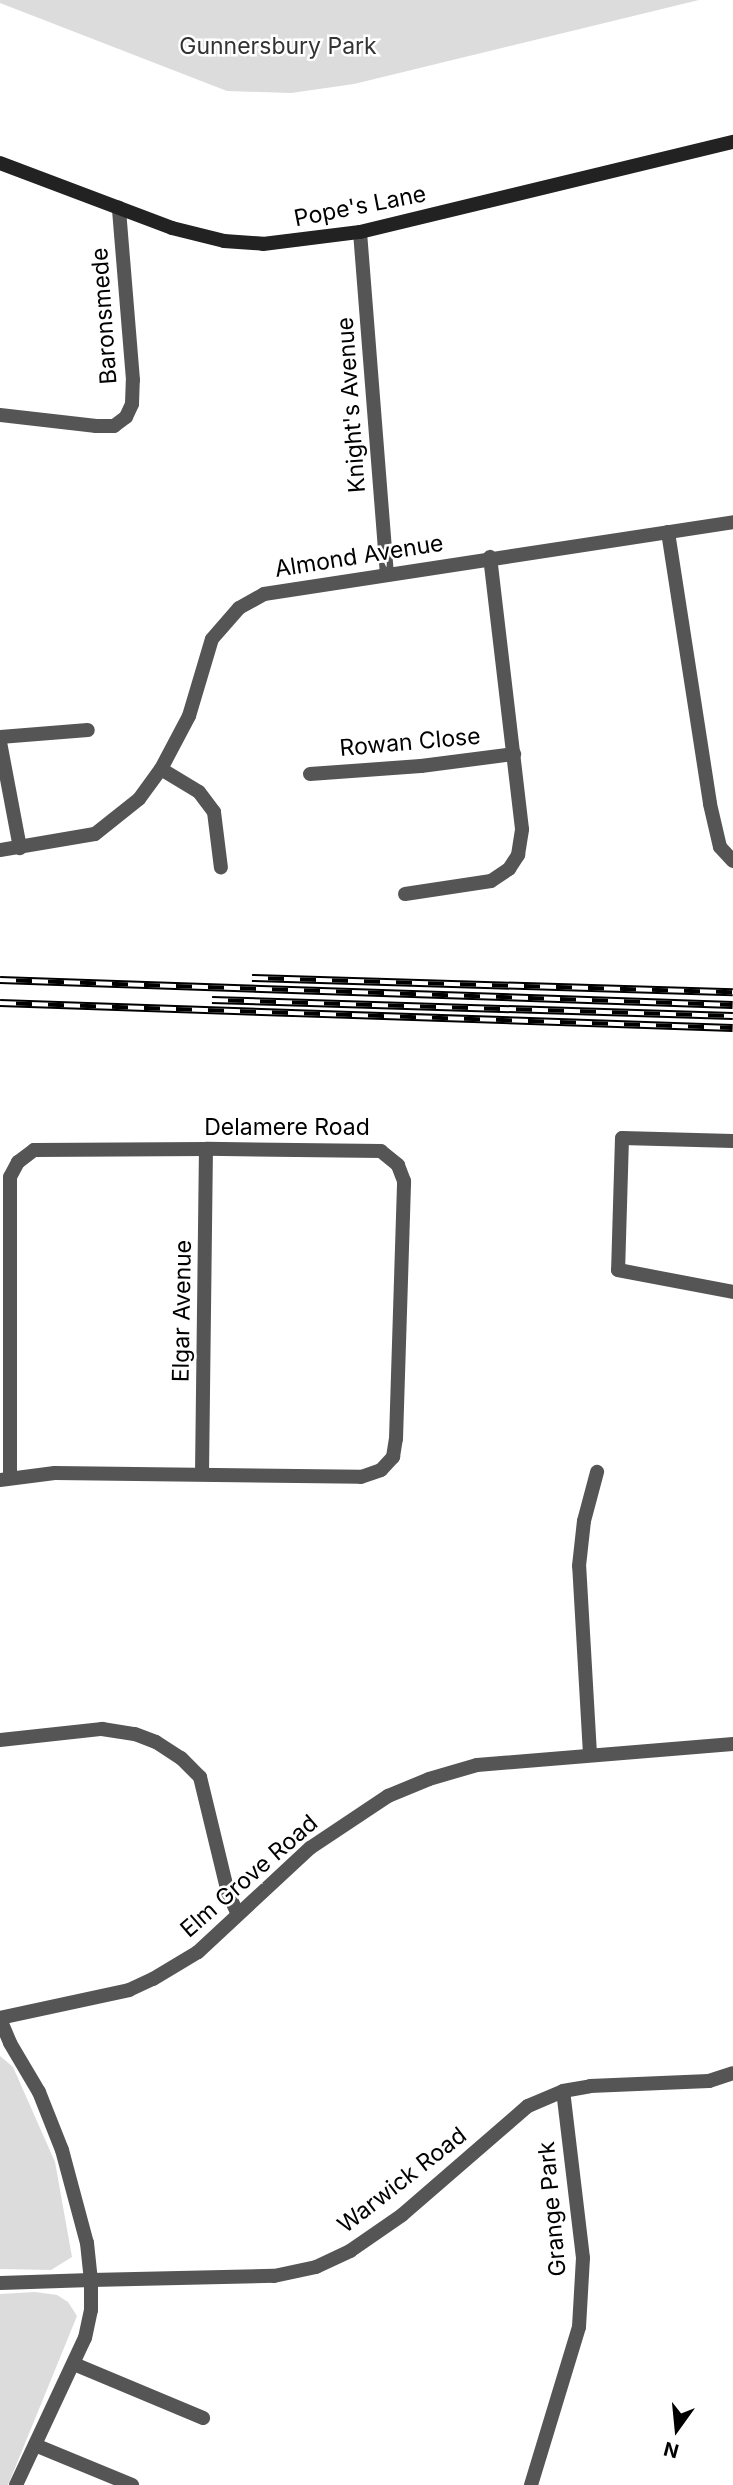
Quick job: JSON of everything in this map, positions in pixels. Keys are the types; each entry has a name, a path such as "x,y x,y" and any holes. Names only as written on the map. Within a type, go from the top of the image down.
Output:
{"main road":[{"name":"Pope's Lane","path":"0,163 172,228 224,241 263,244 360,232 733,142"}],"street":[{"name":"Baronsmede","path":"0,415 96,426 114,426 126,417 132,404 133,380 119,208"},
{"name":"Knight's Avenue","path":"360,232 387,574"},
{"name":"Almond Avenue","path":"0,850 95,834 139,799 161,769 189,716 212,639 239,608 264,594 490,557 733,522"},
{"path":"668,532 710,804 720,847 733,861"},
{"name":"Rowan Close","path":"405,894 491,881 509,869 518,855 522,829 490,557"},
{"path":"0,737 88,730"},
{"path":"0,742 20,848"},
{"name":"Rowan Close","path":"310,774 421,766 513,754"},
{"path":"161,769 200,792 214,812 221,868"},
{"path":"733,1141 622,1138 618,1270 733,1292"},
{"name":"Elgar Avenue","path":"202,1474 206,1149"},
{"name":"Delamere Road","path":"34,1150 381,1150 398,1165 404,1181 393,1457 372,1475 361,1476 202,1474 55,1473 5,1479 10,1177 18,1162 34,1150"},
{"path":"590,1754 579,1566 584,1521 597,1472"},
{"path":"0,1740 102,1730 135,1734 156,1742 181,1758 200,1777 228,1893 237,1914"},
{"name":"Elm Grove Road","path":"0,2019 129,1990 198,1952 310,1849 388,1796 429,1779 477,1765 733,1744"},
{"path":"0,2019 9,2043 39,2092 62,2150 87,2243 91,2280 88,2325 74,2364 16,2485"},
{"name":"Warwick Road","path":"0,2283 274,2276 316,2267 369,2239 402,2215 528,2106 563,2091 590,2086 709,2081 733,2073"},
{"name":"Grange Park","path":"531,2485 579,2327 583,2259 563,2091"},
{"path":"74,2364 203,2418"},
{"path":"35,2445 132,2485"}],"green space":[{"name":"Gunnersbury Park","path":"0,0 699,0 354,84 291,93 227,91 0,3"},
{"path":"0,2056 13,2067 55,2162 72,2257 51,2270 0,2269"},
{"path":"35,2292 57,2295 68,2302 77,2316 8,2485 0,2485 0,2294"}],"railway":[{"path":"252,978 733,992"},
{"path":"0,980 733,1005"},
{"path":"212,1000 733,1016"},
{"path":"0,1003 733,1028"}]}
